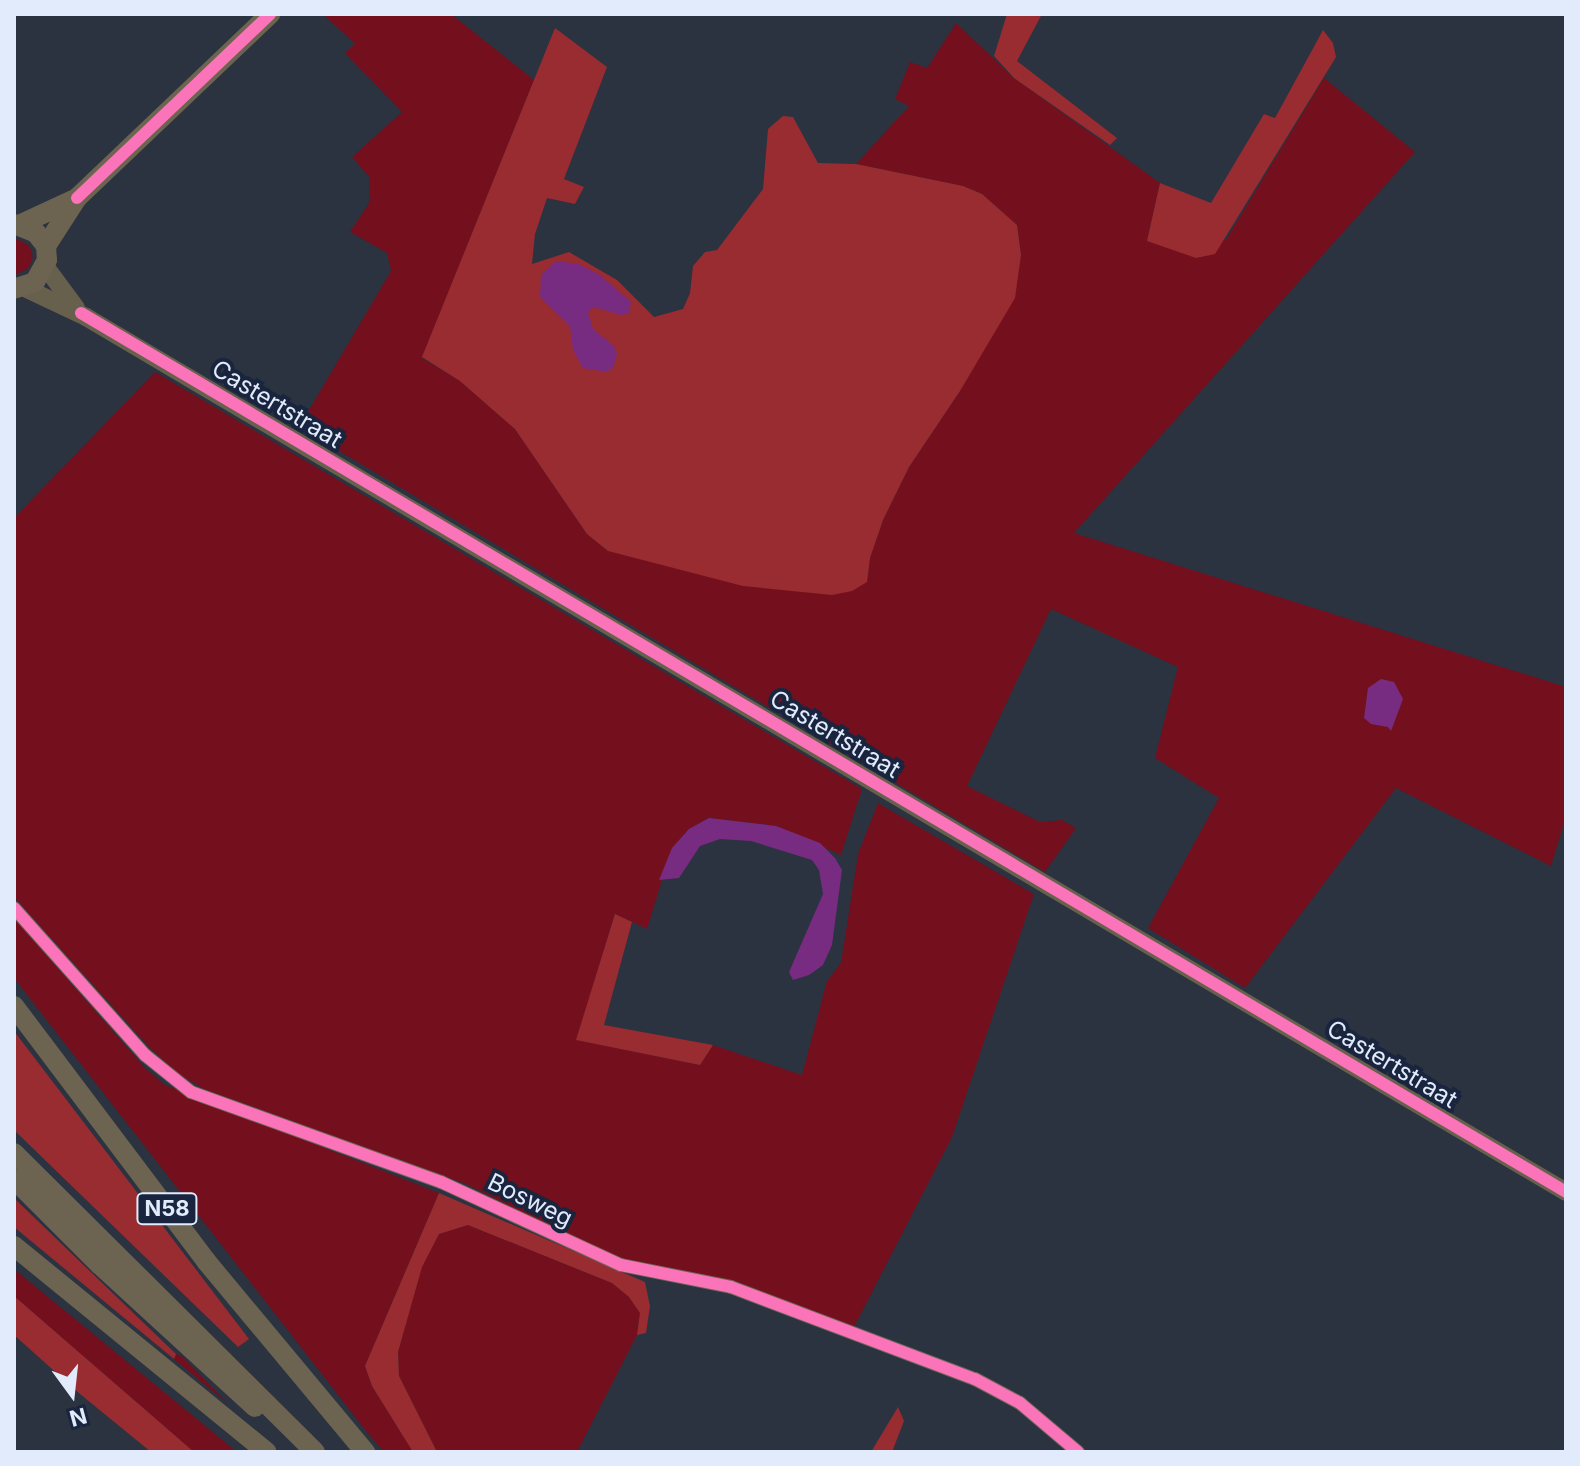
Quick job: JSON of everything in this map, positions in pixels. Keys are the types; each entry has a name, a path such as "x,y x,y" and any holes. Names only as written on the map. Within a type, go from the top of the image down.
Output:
{"main road":[{"path":"19,288 35,282 77,198 270,14"},
{"path":"17,224 77,198"},
{"path":"17,224 36,233 46,256"},
{"name":"Castertstraat","path":"46,256 81,313"},
{"name":"Castertstraat","path":"19,288 81,313 1566,1192"},
{"name":"N58","path":"14,1006 206,1261 365,1452"},
{"name":"N58","path":"14,1153 315,1452"},
{"path":"14,1179 206,1365 308,1452"},
{"path":"14,1246 267,1452"}],"street":[{"name":"Bosweg","path":"14,908 145,1055 191,1092 441,1182 621,1265 731,1287 975,1379 1020,1403 1078,1452"}],"shaded area":[{"path":"323,14 451,14 534,80 422,358 460,381 515,429 587,534 608,551 663,562 867,582 870,558 883,520 909,467 960,391 1021,255 1017,225 982,194 963,186 856,164 909,106 895,99 910,62 927,68 956,23 1014,78 1160,183 1147,241 1226,240 1324,78 1415,152 1074,533 1566,687 1566,816 1551,866 1396,788 1245,988 1148,928 1219,798 1155,758 1178,667 1051,609 967,786 1040,822 1062,820 1076,828 1045,872 299,427 391,271 387,253 350,232 369,203 370,178 352,157 402,112 345,53 355,44"},
{"path":"1007,14 1042,14 1017,61 1117,138 1110,145 1014,78 994,56"},
{"path":"555,28 607,67 564,179 584,187 575,204 547,198 535,234 532,264 569,252 617,280 654,317 683,309 690,293 693,266 705,252 717,250 763,189 768,129 783,116 793,117 818,163 856,164 963,186 982,194 1017,225 1021,255 1015,298 960,391 909,467 883,520 870,558 867,582 852,591 832,595 743,586 608,551 587,534 515,429 460,381 422,357"},
{"path":"1323,30 1333,43 1336,57 1215,254 1196,258 1147,241 1160,183 1211,203 1264,114 1275,118"},
{"path":"15,238 29,245 33,256 29,268 15,275"},
{"path":"556,261 579,264 600,275 631,302 629,313 621,315 594,307 588,312 593,329 614,346 617,354 613,368 606,372 583,368 573,350 570,326 540,297 541,275"},
{"path":"155,372 862,789 841,855 776,826 709,818 689,829 672,848 647,929 615,914 577,1040 700,1065 713,1045 802,1075 827,981 841,963 858,854 878,803 1034,894 952,1137 854,1327 630,1262 591,1247 466,1184 204,1089 177,1073 149,1047 14,897 14,518"},
{"path":"1381,679 1394,682 1403,699 1391,731 1364,718 1368,688"},
{"path":"709,818 776,826 820,843 835,858 842,870 832,945 823,965 809,975 793,980 789,972 823,894 819,870 812,860 751,841 720,839 700,846 679,878 659,880 672,848 689,829"},
{"path":"615,914 632,922 604,1025 713,1045 700,1065 576,1040"},
{"path":"14,918 145,1068 165,1085 439,1193 365,1366 372,1386 413,1452 384,1452 366,1431 14,978"},
{"path":"14,1031 249,1339 238,1347 14,1130"},
{"path":"439,1193 645,1282 650,1306 646,1333 637,1335 640,1313 629,1297 612,1283 468,1225 439,1234 422,1267 398,1352 399,1376 437,1452 413,1452 372,1386 365,1366"},
{"path":"14,1198 176,1354 174,1359 14,1227"},
{"path":"468,1225 612,1283 629,1297 640,1313 637,1335 577,1452 437,1452 399,1376 398,1352 421,1267 439,1234"},
{"path":"14,1269 237,1452 194,1452 14,1296"},
{"path":"14,1296 194,1452 151,1452 80,1394 14,1335"},
{"path":"176,1354 182,1356 227,1403 174,1359"},
{"path":"898,1407 904,1421 892,1452 871,1452"}],"cycle path":[{"path":"77,198 270,14"},
{"path":"81,313 1566,1192"},
{"path":"14,908 145,1055 191,1092 441,1182 621,1265 731,1287 975,1379 1020,1403 1078,1452"}]}
